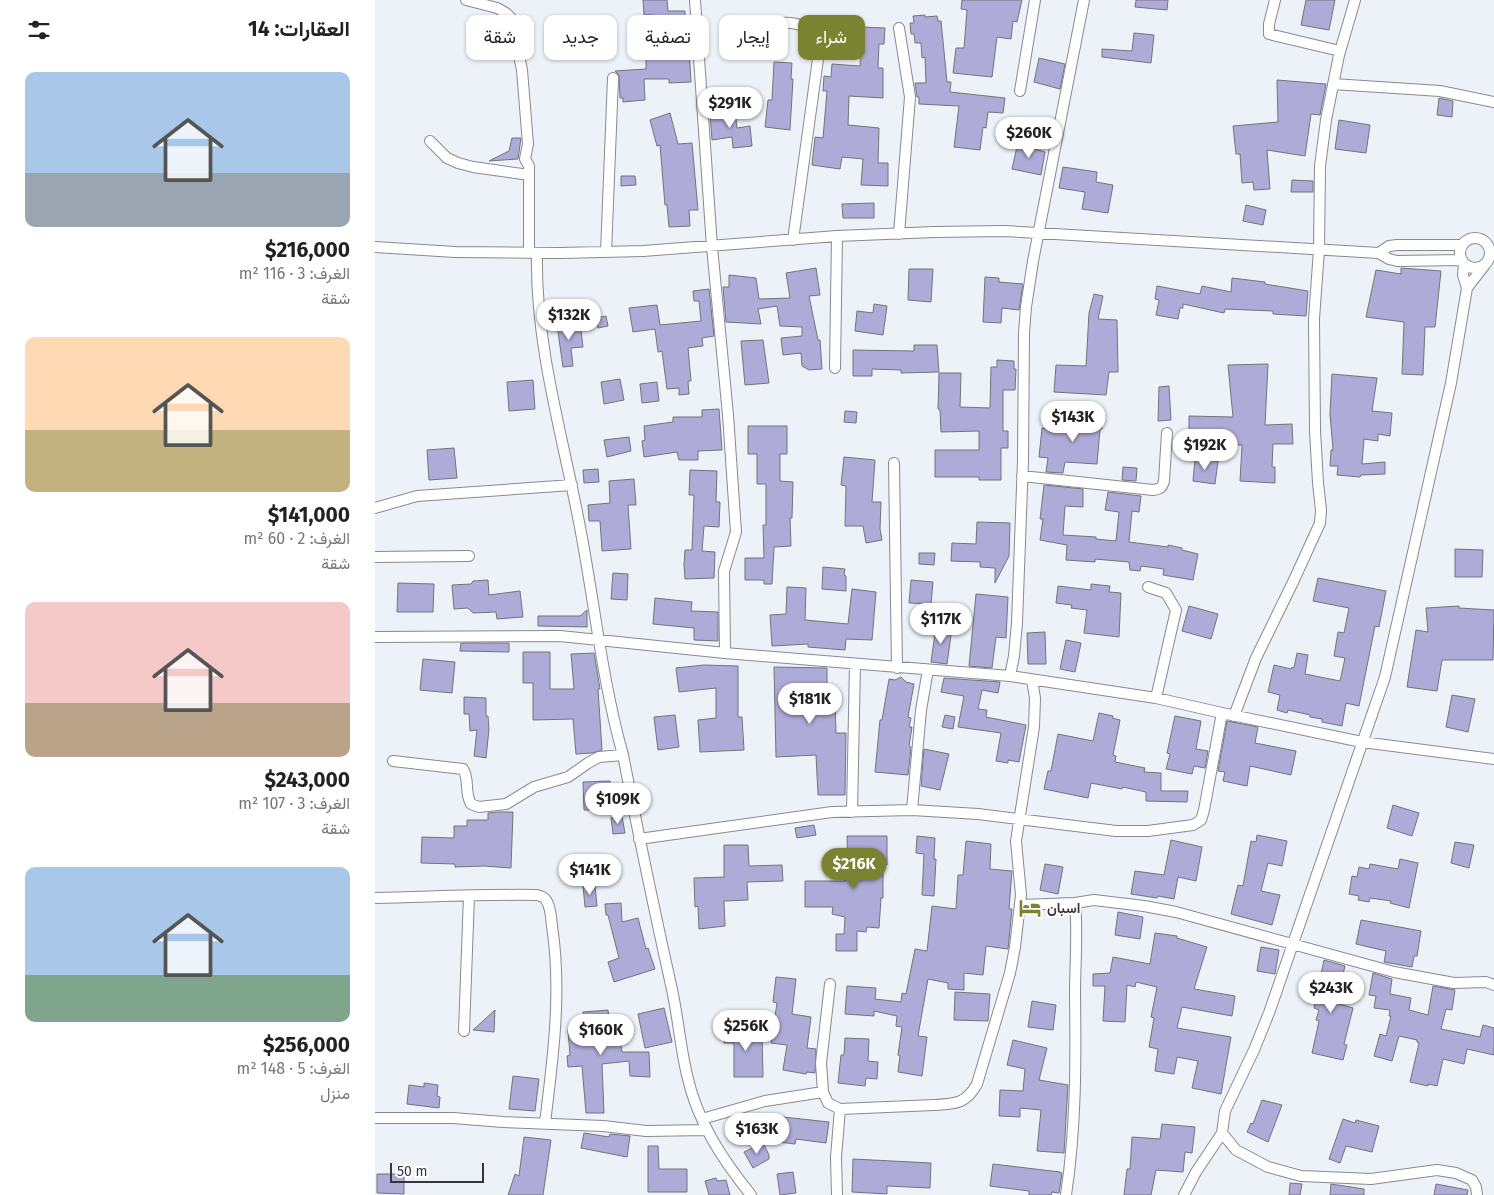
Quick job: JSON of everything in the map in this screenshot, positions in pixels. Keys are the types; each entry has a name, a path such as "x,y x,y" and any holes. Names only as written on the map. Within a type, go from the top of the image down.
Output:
{"street":[{"path":"466,0 497,8 506,12 511,18 522,70 528,144 525,159 529,166 533,253 542,342 585,552 597,639 612,717 623,755 675,1005 687,1076 707,1130 728,1166 751,1195"},
{"path":"695,0 712,246 728,415 736,532 724,571 725,653"},
{"path":"1020,91 1035,0"},
{"path":"1010,676 1017,623 1022,476 1023,333 1033,261 1085,0"},
{"path":"1275,0 1269,24 1269,34 1340,51"},
{"path":"1235,716 1256,658 1295,580 1320,523 1321,510 1315,431 1314,319 1319,250 1320,166 1333,84 1340,51 1355,0"},
{"path":"788,23 808,28 818,40 818,59 793,240"},
{"path":"899,28 910,97 899,234"},
{"path":"606,252 613,78"},
{"path":"1333,84 1440,91 1494,102"},
{"path":"430,141 447,158 458,163 529,175"},
{"path":"375,247 455,252 606,252 837,236 969,230 1039,232 1379,253 1397,261 1463,261 1471,267 1479,268 1483,266"},
{"path":"835,368 837,236"},
{"path":"1184,1195 1196,1172 1222,1133 1225,1111 1255,1050 1379,693 1393,647 1451,383 1467,288 1492,256 1489,239 1472,237 1462,245 1460,255 1463,261 1463,275 1467,288"},
{"path":"1379,253 1389,246 1397,245 1462,245"},
{"path":"1022,476 1153,490 1160,489 1164,481 1167,433"},
{"path":"894,463 897,668"},
{"path":"375,508 417,496 572,485"},
{"path":"375,557 469,556"},
{"path":"1148,587 1166,593 1176,610 1156,698"},
{"path":"375,637 551,636 897,668 1010,676 1156,698 1362,742 1494,759"},
{"path":"852,812 855,664"},
{"path":"912,810 921,710 928,670"},
{"path":"830,984 821,1063 823,1092 828,1103 840,1109 948,1104 964,1100 972,1093 982,1072 1011,973 1021,895 1016,841 1034,726 1035,698 1033,680"},
{"path":"639,839 832,812 912,810 978,814 1116,831 1148,831 1193,825 1201,820 1204,810 1222,713"},
{"path":"393,761 463,769 467,775 467,797 471,804 479,807 506,804 534,787 568,777 588,762 599,757 623,755"},
{"path":"375,898 485,894 537,895 542,896 548,903 555,943 557,1009 545,1124"},
{"path":"464,1031 469,896"},
{"path":"1020,905 1075,903 1094,900 1143,906 1176,912 1394,972 1454,983 1486,982 1494,985"},
{"path":"1066,1195 1072,1154 1077,1068 1075,969 1077,928 1075,903"},
{"path":"702,1120 765,1101 823,1092"},
{"path":"837,1195 836,1157 840,1109"},
{"path":"375,1118 453,1118 603,1126 645,1131 707,1130"},
{"path":"1222,1133 1236,1150 1268,1167 1301,1176 1371,1179 1437,1170 1456,1173 1472,1180 1476,1187 1477,1195"}],"building":[{"path":"643,0 667,0 668,11 685,11 685,15 644,15"},
{"path":"962,0 1022,0 1017,22 1013,21 1011,39 997,37 992,77 953,73 956,48 964,48 967,10 961,9"},
{"path":"1136,0 1168,0 1167,10 1135,7"},
{"path":"1306,0 1335,0 1329,30 1301,25"},
{"path":"925,15 925,17 937,16 938,21 941,21 947,82 951,82 950,92 1005,98 1003,113 988,112 986,128 983,127 980,150 954,147 959,106 919,104 915,83 926,83 925,57 922,58 921,43 915,43 914,34 911,34 910,23 914,23 913,16"},
{"path":"865,27 885,28 884,44 879,44 878,68 883,68 883,98 849,96 848,125 879,128 878,163 888,163 888,186 861,185 863,159 842,157 840,169 812,165 815,137 823,138 827,91 823,91 824,76 831,77 832,64 860,66 860,60 865,60"},
{"path":"1134,33 1154,35 1151,63 1102,57 1102,49 1132,51"},
{"path":"1039,58 1065,64 1060,89 1034,82"},
{"path":"646,60 690,60 691,82 669,83 669,79 644,79 645,100 623,102 623,98 620,98 619,75 615,71 646,69"},
{"path":"774,62 792,63 790,130 765,127 768,100 772,100"},
{"path":"1277,80 1326,84 1320,115 1311,114 1305,156 1267,150 1270,189 1254,190 1253,182 1242,183 1240,154 1236,154 1233,126 1278,122"},
{"path":"1439,98 1453,101 1452,117 1437,115"},
{"path":"735,110 737,128 750,126 752,146 733,148 732,137 712,140 710,113"},
{"path":"670,113 678,144 692,143 698,210 689,210 690,226 669,227 667,205 665,205 660,145 657,146 650,120"},
{"path":"1339,120 1370,125 1366,153 1335,149"},
{"path":"512,138 521,138 518,159 489,161 509,151"},
{"path":"1018,142 1036,145 1035,149 1045,152 1041,175 1012,169"},
{"path":"1063,167 1097,172 1096,182 1113,185 1108,213 1082,209 1085,192 1059,188"},
{"path":"621,176 635,176 636,185 621,186"},
{"path":"1292,180 1313,181 1313,192 1291,192"},
{"path":"874,203 874,218 843,218 842,204"},
{"path":"1246,205 1266,210 1263,225 1243,221"},
{"path":"816,268 820,295 809,296 818,340 820,340 822,369 809,370 802,366 801,353 783,355 781,338 802,336 802,327 780,326 777,306 758,309 761,324 726,322 723,287 729,287 729,275 756,278 759,299 790,298 786,273"},
{"path":"1401,268 1441,271 1435,327 1425,327 1423,375 1402,374 1404,322 1366,317 1376,270 1401,274"},
{"path":"909,269 933,269 931,302 908,300"},
{"path":"985,277 999,278 999,282 1023,284 1019,310 1002,308 1001,323 983,322"},
{"path":"1232,278 1265,282 1265,284 1308,291 1306,316 1273,314 1273,311 1225,309 1224,313 1183,304 1183,308 1180,308 1178,319 1156,315 1159,300 1155,299 1157,286 1200,294 1202,286 1231,292"},
{"path":"709,289 714,336 702,338 703,346 688,348 691,381 688,381 689,394 679,395 679,388 667,389 662,351 658,352 655,329 633,332 629,308 657,305 660,325 701,321 699,301 694,301 693,291"},
{"path":"1094,294 1103,296 1098,319 1117,320 1118,372 1109,372 1106,395 1054,392 1056,365 1086,366 1089,313"},
{"path":"874,304 887,306 883,335 855,331 857,311 873,313"},
{"path":"606,316 608,326 598,328 596,318"},
{"path":"580,322 583,347 571,348 573,366 563,367 557,325"},
{"path":"763,340 769,383 745,385 741,341"},
{"path":"914,345 937,345 939,372 901,373 901,370 872,369 872,376 853,376 853,350 914,351"},
{"path":"997,360 1014,361 1014,369 1016,369 1015,390 1003,390 1003,431 1008,431 1008,448 1001,448 1001,480 979,480 979,477 935,477 935,450 979,450 979,431 941,432 940,410 938,409 939,373 961,373 960,407 990,408 991,367 997,367"},
{"path":"1268,364 1265,425 1292,424 1293,444 1273,444 1272,467 1275,467 1275,483 1240,481 1242,445 1234,445 1234,440 1189,440 1189,416 1233,417 1228,365"},
{"path":"1332,374 1377,378 1372,411 1392,413 1390,436 1378,434 1378,441 1364,439 1362,464 1385,462 1385,474 1361,475 1360,477 1337,475 1338,466 1330,466 1331,450 1333,450 1330,414"},
{"path":"620,379 624,400 604,404 601,382"},
{"path":"533,380 535,409 509,411 507,382"},
{"path":"657,382 659,401 642,403 640,384"},
{"path":"1169,386 1171,420 1158,421 1159,387"},
{"path":"719,409 722,450 698,451 698,460 679,460 677,452 644,457 642,441 645,440 644,426 673,422 673,417 702,417 702,410"},
{"path":"1101,409 1102,429 1100,429 1097,464 1065,462 1063,473 1046,472 1048,458 1039,457 1042,428 1079,432 1077,411"},
{"path":"845,411 857,412 856,423 844,422"},
{"path":"748,426 787,426 787,454 780,454 780,481 793,482 792,518 790,518 791,546 774,547 772,584 764,584 764,580 745,580 745,558 764,558 763,525 766,525 766,484 757,484 757,454 748,454"},
{"path":"629,437 631,451 607,457 604,440"},
{"path":"454,448 457,478 429,480 427,450"},
{"path":"844,457 875,460 872,502 881,502 880,529 882,540 866,543 863,526 845,526 846,486 841,485"},
{"path":"1195,459 1218,461 1215,484 1193,481"},
{"path":"1123,467 1137,468 1136,481 1122,480"},
{"path":"598,469 599,482 584,483 583,470"},
{"path":"690,470 717,471 716,502 720,502 719,527 704,526 702,551 715,552 714,578 685,579 685,550 692,550 694,495 689,495"},
{"path":"634,479 636,505 628,505 631,549 602,551 600,521 589,521 588,505 610,503 609,481"},
{"path":"1044,485 1083,489 1083,507 1065,506 1063,535 1096,537 1096,539 1116,541 1119,512 1105,510 1108,492 1141,496 1139,512 1132,511 1129,542 1168,547 1168,545 1198,554 1193,580 1163,575 1164,569 1141,566 1140,571 1130,570 1129,562 1095,559 1095,562 1066,560 1067,545 1040,540 1043,519 1040,519"},
{"path":"977,522 1010,523 1009,556 995,583 995,568 980,567 980,562 951,561 952,543 976,544"},
{"path":"1455,549 1483,550 1482,577 1455,577"},
{"path":"919,553 935,553 934,565 919,564"},
{"path":"823,567 845,569 846,591 822,589"},
{"path":"613,573 628,574 627,600 611,599"},
{"path":"1318,578 1386,591 1379,627 1375,626 1359,706 1346,703 1342,726 1322,722 1322,719 1310,717 1310,715 1288,710 1287,713 1277,710 1280,695 1268,692 1274,665 1294,668 1297,653 1308,655 1305,674 1340,681 1345,658 1334,656 1338,632 1344,633 1349,608 1313,601"},
{"path":"488,580 489,595 520,591 523,617 497,619 496,612 473,613 468,608 454,609 452,585 471,584 473,581"},
{"path":"911,580 933,582 931,604 909,603"},
{"path":"398,583 434,584 433,612 397,612"},
{"path":"1091,584 1110,586 1109,592 1121,593 1119,637 1084,633 1087,610 1071,608 1072,605 1056,603 1058,586 1091,590"},
{"path":"787,587 806,588 805,620 848,624 852,589 876,592 872,640 846,639 845,650 808,647 808,644 772,646 770,615 786,614"},
{"path":"976,594 1008,597 1006,638 996,637 992,668 969,666"},
{"path":"655,598 692,602 691,611 718,612 718,641 694,640 694,628 653,624"},
{"path":"1189,606 1218,614 1211,639 1182,631"},
{"path":"1459,606 1459,608 1494,610 1493,660 1442,660 1437,691 1407,687 1416,630 1428,632 1426,608"},
{"path":"587,610 587,627 538,626 538,616 580,616"},
{"path":"936,626 952,628 947,664 931,662"},
{"path":"1045,632 1046,664 1028,664 1027,633"},
{"path":"1066,640 1081,643 1075,672 1060,669"},
{"path":"461,643 509,643 509,652 460,651"},
{"path":"523,652 550,652 550,689 574,689 571,654 594,653 600,689 598,689 602,750 576,754 573,719 533,720 533,683 523,683"},
{"path":"423,659 455,662 452,693 420,690"},
{"path":"704,665 738,666 738,717 742,717 744,750 700,752 698,720 716,718 716,688 679,692 676,668"},
{"path":"774,667 827,668 827,703 835,702 836,733 846,733 845,795 818,795 816,755 776,757"},
{"path":"901,677 906,682 914,684 908,717 911,718 909,727 912,727 908,775 875,772 880,720 882,720 889,679 895,680"},
{"path":"944,678 1000,682 998,693 982,690 978,709 987,710 986,717 1026,725 1019,762 1008,760 1008,763 996,761 1001,733 958,727 964,696 941,692"},
{"path":"1452,695 1475,699 1468,732 1446,727"},
{"path":"464,697 486,698 486,716 488,716 489,729 486,758 474,756 477,730 470,731 469,714 464,714"},
{"path":"1099,713 1113,716 1112,718 1120,720 1113,755 1116,756 1115,762 1145,768 1144,772 1161,773 1161,791 1188,791 1187,802 1146,801 1146,792 1091,783 1088,798 1044,789 1048,771 1051,771 1058,734 1093,741"},
{"path":"675,715 679,747 658,750 654,717"},
{"path":"945,715 955,717 953,729 942,727"},
{"path":"1175,716 1201,721 1196,749 1208,751 1205,768 1194,766 1192,774 1166,769 1170,754 1167,753"},
{"path":"1227,721 1258,727 1255,743 1296,751 1291,775 1250,766 1247,786 1223,781 1225,772 1218,771"},
{"path":"924,749 949,754 940,790 921,786"},
{"path":"610,781 610,810 584,810 583,782"},
{"path":"1393,805 1419,813 1412,836 1387,828"},
{"path":"513,812 511,868 484,866 455,867 455,864 421,863 422,837 454,838 454,826 467,826 467,820 488,820 488,813"},
{"path":"622,816 625,833 613,834 611,818"},
{"path":"814,825 816,835 797,838 795,828"},
{"path":"1257,835 1287,841 1282,866 1268,863 1261,891 1280,895 1272,925 1231,914 1238,885 1243,886 1251,841 1256,842"},
{"path":"847,836 887,836 887,865 883,865 883,898 881,898 879,928 867,927 866,932 857,931 857,951 836,951 836,934 844,934 845,917 832,914 833,907 805,907 805,881 845,881 845,873 848,873"},
{"path":"917,836 935,838 934,896 922,895 924,854 916,853"},
{"path":"1171,840 1202,847 1196,881 1178,877 1174,899 1131,894 1135,871 1164,875"},
{"path":"966,841 991,844 990,869 1012,871 1009,909 1012,909 1008,949 986,946 983,975 964,973 964,990 948,989 948,983 928,979 918,1036 927,1037 922,1076 898,1072 900,1056 898,1055 902,1027 896,1026 897,1016 874,1011 874,1016 845,1014 847,986 876,988 875,999 901,1002 902,993 906,994 915,949 927,951 932,906 956,909 958,875 963,875"},
{"path":"1455,842 1474,845 1469,868 1451,863"},
{"path":"724,845 748,845 749,866 782,865 783,881 747,882 748,900 724,901 725,926 699,929 698,906 695,907 694,878 724,877"},
{"path":"1400,859 1418,863 1409,908 1390,903 1391,901 1370,898 1369,902 1358,900 1359,896 1349,894 1352,876 1357,877 1359,867 1369,869 1370,864 1398,869"},
{"path":"1045,864 1063,867 1058,894 1040,890"},
{"path":"595,885 597,906 585,907 583,886"},
{"path":"621,903 622,922 638,918 646,949 648,948 655,969 614,982 608,962 619,958 608,915 606,915 605,904"},
{"path":"1118,912 1143,917 1140,939 1115,935"},
{"path":"1361,920 1421,931 1417,956 1414,956 1412,967 1384,962 1386,951 1356,944"},
{"path":"1155,933 1177,936 1177,938 1207,947 1194,989 1235,996 1232,1016 1182,1007 1177,1028 1231,1037 1221,1094 1192,1088 1198,1061 1177,1057 1174,1074 1155,1071 1158,1049 1149,1047 1154,1018 1151,1017 1157,987 1136,982 1135,987 1127,985 1125,1022 1103,1021 1105,986 1093,986 1093,974 1110,973 1113,957 1150,964"},
{"path":"1261,947 1279,950 1275,974 1257,971"},
{"path":"1324,960 1345,966 1336,1003 1353,1008 1344,1044 1347,1045 1343,1060 1312,1053 1319,1021 1316,1020 1319,1010 1314,1008"},
{"path":"1373,973 1392,979 1390,994 1411,998 1409,1010 1428,1015 1433,986 1455,990 1452,1010 1446,1009 1441,1029 1480,1037 1483,1025 1494,1028 1494,1055 1467,1049 1464,1064 1443,1059 1437,1086 1410,1082 1419,1043 1417,1040 1399,1036 1392,1061 1374,1056 1380,1034 1386,1036 1391,1016 1389,1016 1390,1010 1374,1008 1376,996 1369,995"},
{"path":"776,977 796,979 792,1014 811,1017 807,1048 816,1049 815,1073 807,1072 806,1074 783,1070 787,1045 771,1043 777,1003 773,1002"},
{"path":"955,992 990,994 988,1021 954,1020"},
{"path":"1032,1001 1056,1005 1053,1030 1028,1027"},
{"path":"664,1008 672,1042 645,1048 638,1014"},
{"path":"495,1010 494,1032 473,1030"},
{"path":"608,1010 611,1034 619,1033 622,1052 649,1052 650,1077 630,1076 629,1061 602,1064 604,1113 586,1113 582,1066 568,1067 567,1056 570,1055 568,1030 585,1028 583,1012"},
{"path":"724,1024 734,1024 734,1030 762,1035 763,1077 734,1077 734,1043 724,1043"},
{"path":"845,1038 869,1039 868,1061 878,1062 877,1079 866,1078 865,1086 838,1083 841,1055 844,1055"},
{"path":"1013,1040 1047,1048 1039,1080 1068,1085 1064,1153 1037,1151 1041,1110 1020,1108 1020,1117 999,1116 1000,1090 1023,1091 1025,1069 1007,1065"},
{"path":"513,1076 539,1079 535,1111 509,1109"},
{"path":"424,1083 438,1085 439,1108 407,1104 409,1085 424,1087"},
{"path":"1262,1100 1282,1105 1268,1142 1247,1132 1251,1123 1253,1124"},
{"path":"765,1115 829,1122 826,1143 796,1139 795,1144 762,1140"},
{"path":"1343,1119 1355,1123 1356,1120 1379,1126 1372,1152 1346,1146 1340,1163 1329,1159"},
{"path":"1162,1124 1195,1127 1192,1153 1185,1152 1183,1172 1156,1170 1151,1195 1124,1195 1127,1169 1130,1169 1132,1137 1160,1139"},
{"path":"584,1133 609,1137 610,1134 630,1136 627,1157 581,1148"},
{"path":"524,1137 551,1140 543,1195 508,1195 515,1174 519,1176"},
{"path":"763,1143 769,1159 753,1168 744,1152"},
{"path":"648,1146 658,1146 659,1169 687,1169 687,1192 648,1192"},
{"path":"853,1159 931,1163 930,1188 887,1186 887,1194 852,1192"},
{"path":"993,1164 1060,1172 1062,1173 1059,1193 1029,1195 1029,1191 990,1186"},
{"path":"793,1172 796,1193 780,1195 777,1174"},
{"path":"377,1174 404,1174 404,1194 377,1193"},
{"path":"716,1178 717,1181 726,1180 730,1195 709,1195 705,1181"},
{"path":"1290,1183 1302,1184 1300,1195 1289,1195"},
{"path":"1331,1184 1364,1189 1364,1195 1330,1195"},
{"path":"1436,1184 1468,1190 1467,1195 1434,1195"}],"place":[{"name":"اسبان","path":"1030,908"}]}
